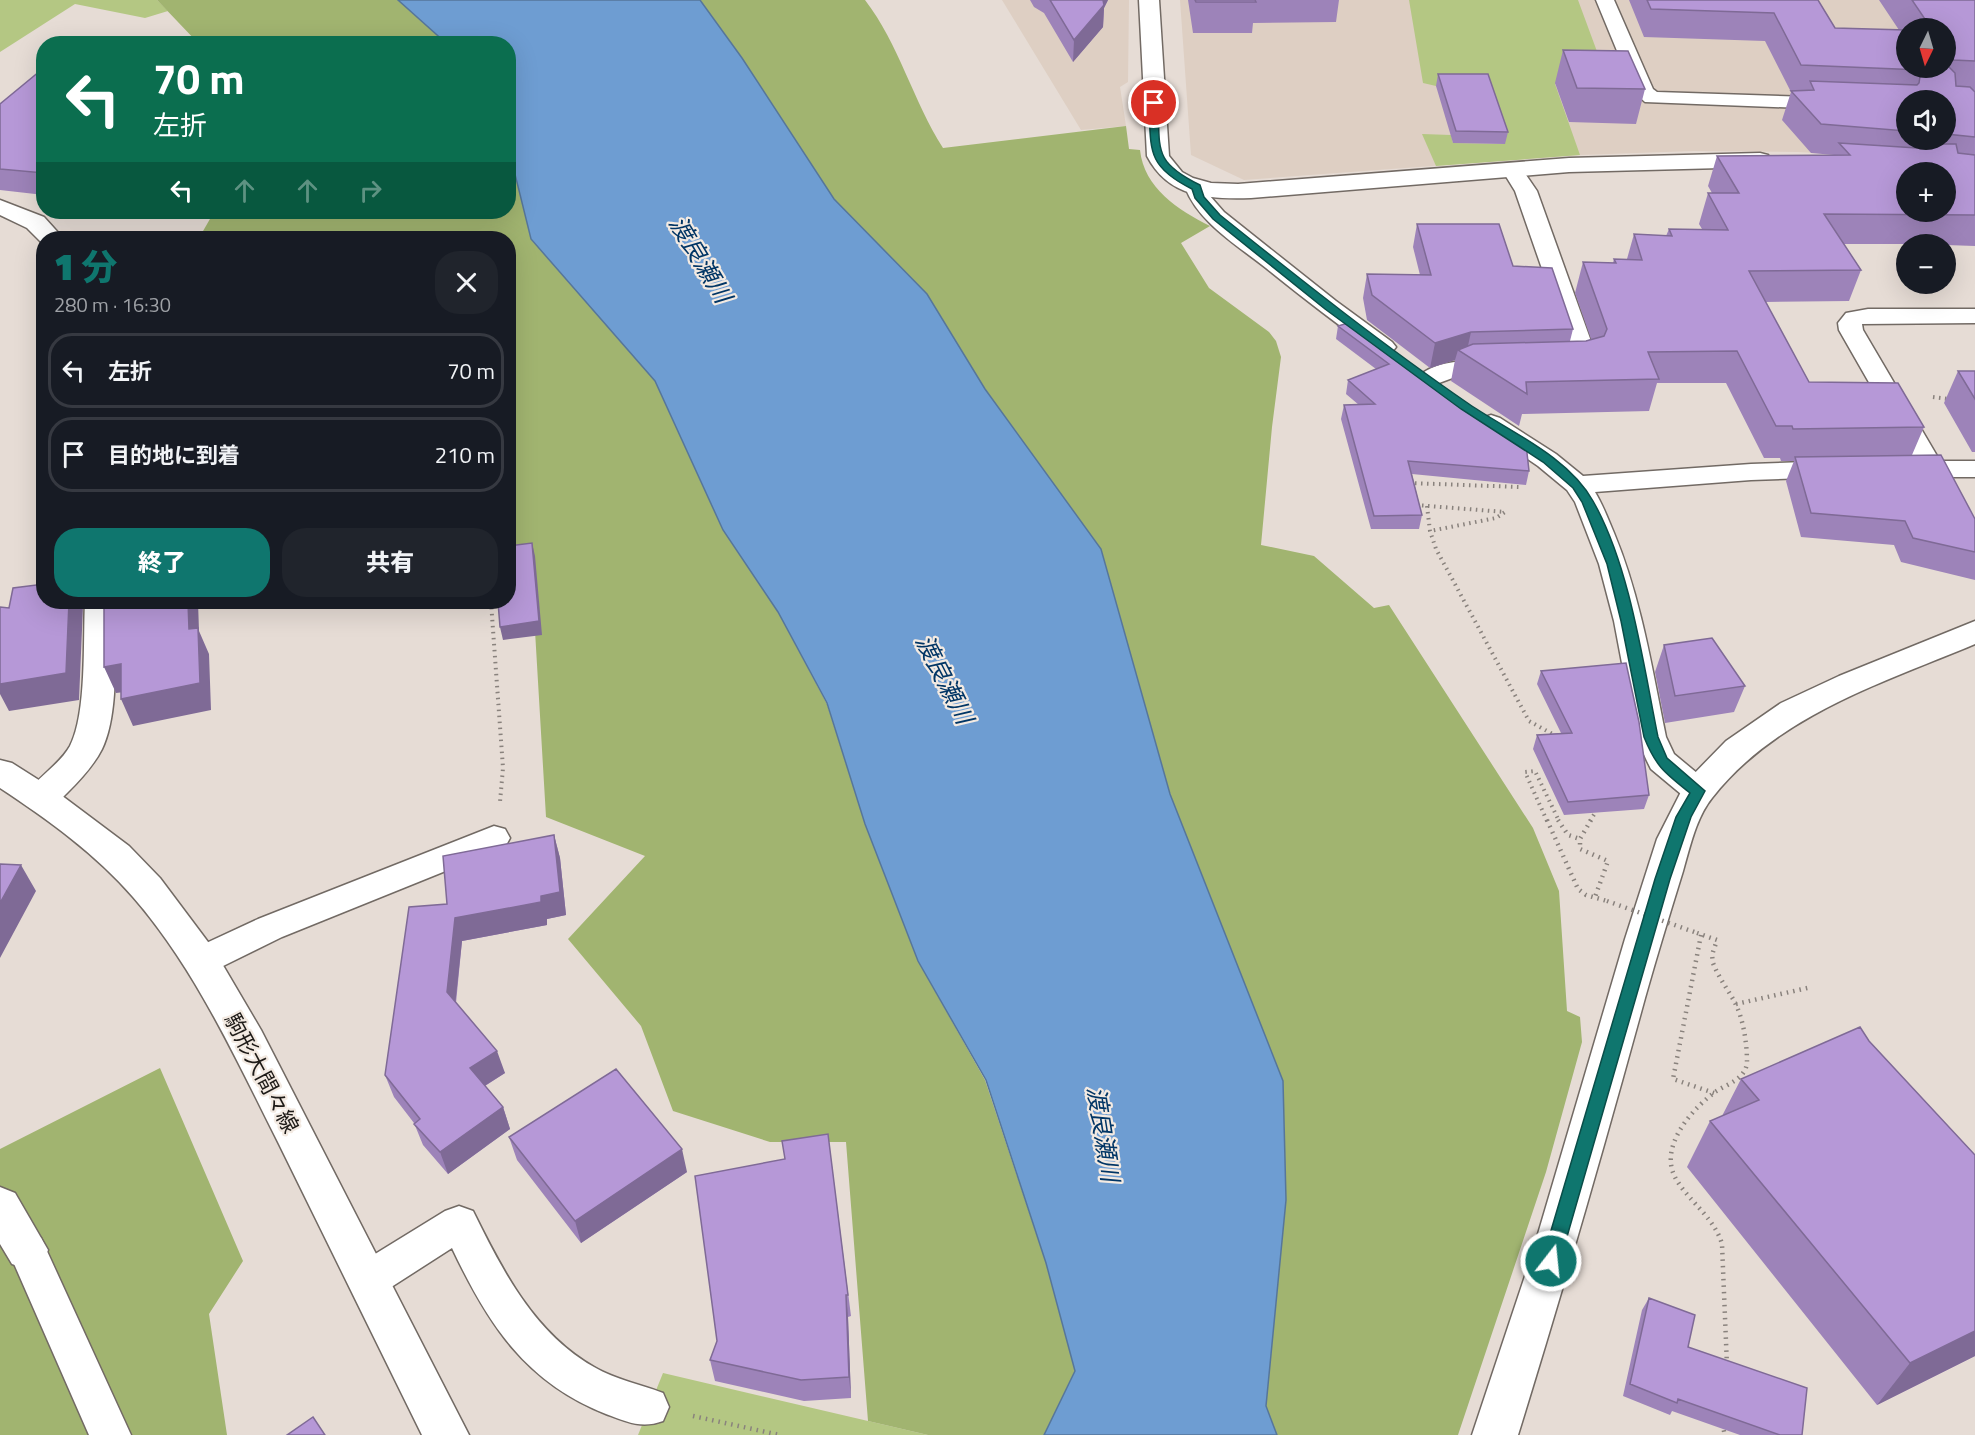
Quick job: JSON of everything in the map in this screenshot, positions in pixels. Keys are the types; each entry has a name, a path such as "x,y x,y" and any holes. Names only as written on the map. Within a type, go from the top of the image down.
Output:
{"street":[{"path":"1149,0 1158,156 1167,170 1196,188 1222,192 1243,191 1666,160 1784,161"},
{"path":"0,207 25,217 47,231"},
{"path":"41,798 72,767 86,748 96,695 100,609"},
{"path":"1495,1435 1551,1261 1668,861 1684,817 1698,791 1738,750 1793,711 1850,684 1975,632"},
{"name":"駒形大間々線","path":"0,772 41,798 116,856 147,888 201,961 247,1041 446,1435"},
{"path":"0,1206 27,1251"}],"lane":[{"path":"1605,0 1644,92 1652,98 1896,106"},
{"path":"1196,188 1200,198 1216,217 1328,306 1420,374 1466,366 1582,362 1585,358 1526,191 1513,171"},
{"path":"1932,469 1851,330 1850,323 1854,318 1868,316 1975,316"},
{"path":"1474,412 1547,460 1577,485 1588,502 1613,564 1628,621 1651,737 1662,761 1698,791"},
{"path":"1577,485 1751,472 1855,469"},
{"path":"1888,469 1975,469"},
{"path":"201,961 270,928 494,838"},
{"path":"368,1280 459,1223 501,1305 519,1329 550,1361 578,1380 608,1395 648,1407"},
{"path":"27,1251 110,1435"}],"path":[{"path":"1400,483 1523,488"},
{"path":"1411,505 1505,512 1496,518 1430,531"},
{"path":"1427,506 1430,531 1436,549 1529,721 1559,738"},
{"path":"491,609 503,768 499,818 494,838"},
{"path":"1580,839 1563,830 1535,771 1525,772 1578,889 1717,940 1712,956 1714,966 1736,1004 1746,1055 1746,1068 1741,1076 1714,1092 1699,1106 1681,1130 1670,1155 1671,1167 1679,1181 1715,1226 1722,1244 1729,1342 1726,1374"},
{"path":"1591,802 1595,813 1580,839 1580,849 1608,861 1595,897"},
{"path":"1699,934 1673,1079 1714,1092"},
{"path":"1736,1004 1812,987"},
{"path":"648,1407 780,1435"},
{"path":"1722,1416 1721,1427 1725,1435"}],"shaded area":[{"path":"1002,0 1129,0 1128,82 1120,87 1126,126 1081,130"},
{"path":"1180,0 1975,0 1975,152 1853,155 1694,151 1580,155 1244,180 1191,155"}],"green space":[{"path":"0,0 157,0 168,11 145,18 75,4 0,52"},
{"path":"157,0 398,0 438,36 191,36"},
{"path":"700,0 865,0 887,35 932,130 943,148 1126,126 1129,149 1140,150 1143,164 1155,187 1186,213 1210,226 1181,243 1209,288 1269,332 1276,341 1281,357 1261,545 1314,556 1374,608 1389,605 1533,828 1559,891 1567,1011 1580,1017 1582,1042 1546,1172 1458,1435 1277,1435 1266,1406 1286,1200 1283,1081 1170,794 1101,549 985,389 927,294 834,199 742,58"},
{"path":"1409,0 1578,0 1609,84 1555,84 1580,155 1436,166 1422,134 1451,135 1453,143 1505,144 1436,86 1423,83"},
{"path":"516,178 531,239 655,381 723,530 778,612 827,704 865,824 918,961 985,1080 1046,1263 1075,1371 1044,1435 928,1435 868,1421 846,1142 770,1142 673,1111 641,1026 568,939 645,856 546,817 530,546 516,546 516,231 203,231 210,219 516,219"},
{"path":"160,1068 243,1261 209,1314 227,1435 0,1435 0,1149"},
{"path":"663,1373 928,1435 638,1435"}],"water":[{"name":"渡良瀬川","path":"398,0 700,0 742,58 834,199 927,294 985,389 1101,549 1170,794 1283,1081 1286,1200 1266,1406 1277,1435 1044,1435 1075,1371 1046,1263 986,1080 918,961 865,824 827,703 778,612 723,530 655,381 531,239 516,178 516,36 438,36"}],"building":[{"path":"1050,0 1103,0 1104,5 1074,40"},
{"path":"1195,0 1255,0 1256,2 1196,2"},
{"path":"1647,0 1818,0 1835,28 1896,30 1896,69 1801,65 1774,13 1651,9"},
{"path":"1912,0 1975,0 1975,61 1956,60 1956,18 1924,18"},
{"path":"1563,50 1628,51 1645,89 1577,88"},
{"path":"36,74 36,172 0,169 0,104"},
{"path":"1438,74 1488,74 1508,132 1456,131"},
{"path":"1920,78 1955,78 1956,86 1970,87 1975,92 1975,137 1956,135 1956,90 1896,90 1896,130 1821,124 1791,91 1814,90 1810,81 1917,85"},
{"path":"1839,143 1896,147 1896,150 1956,150 1956,144 1958,153 1975,155 1975,215 1956,215 1956,162 1896,162 1896,214 1824,214 1861,270 1749,271 1809,382 1898,383 1924,427 1793,429 1792,426 1776,426 1737,351 1648,352 1659,379 1526,382 1527,394 1458,350 1473,344 1586,341 1604,336 1607,329 1583,262 1616,263 1614,259 1642,260 1634,234 1672,236 1669,229 1728,230 1708,193 1739,193 1717,156 1850,155"},
{"path":"1417,224 1499,224 1513,266 1552,268 1573,329 1471,332 1435,343 1372,295 1367,274 1431,275"},
{"path":"1351,322 1413,369 1526,444 1529,471 1408,461 1422,515 1374,516 1344,405 1375,404 1348,380 1389,364 1338,326"},
{"path":"1958,371 1975,371 1975,399"},
{"path":"1941,455 1975,519 1975,552 1913,538 1905,521 1811,513 1795,457"},
{"path":"532,543 539,621 500,627 499,609 516,609 516,545"},
{"path":"36,585 36,609 69,609 66,673 0,684 0,607 9,608 13,588"},
{"path":"104,609 188,609 189,629 198,628 200,683 121,699 121,664 104,667"},
{"path":"1712,638 1745,686 1675,696 1664,645"},
{"path":"1626,663 1639,722 1649,795 1568,802 1537,735 1572,733 1541,671"},
{"path":"554,835 560,892 541,896 541,902 455,918 447,992 497,1051 470,1068 503,1107 440,1152 414,1124 420,1119 385,1075 409,907 447,904 443,856"},
{"path":"0,864 21,865 0,903"},
{"path":"1860,1027 1869,1041 1975,1155 1975,1331 1910,1363 1710,1121 1759,1100 1741,1079"},
{"path":"616,1069 682,1149 575,1221 509,1137"},
{"path":"828,1134 848,1295 846,1295 849,1377 801,1380 710,1360 717,1341 695,1176 785,1159 782,1141"},
{"path":"1649,1298 1695,1315 1688,1347 1807,1388 1802,1435 1780,1435 1678,1399 1677,1403 1630,1384"},
{"path":"313,1417 325,1435 287,1435"}],"route":[{"path":"1154,103 1155,144 1160,162 1176,177 1196,188 1200,198 1216,217 1328,306 1465,407 1547,460 1577,485 1588,502 1613,564 1628,621 1651,737 1662,761 1698,791 1675,839 1643,939 1551,1261"}]}
